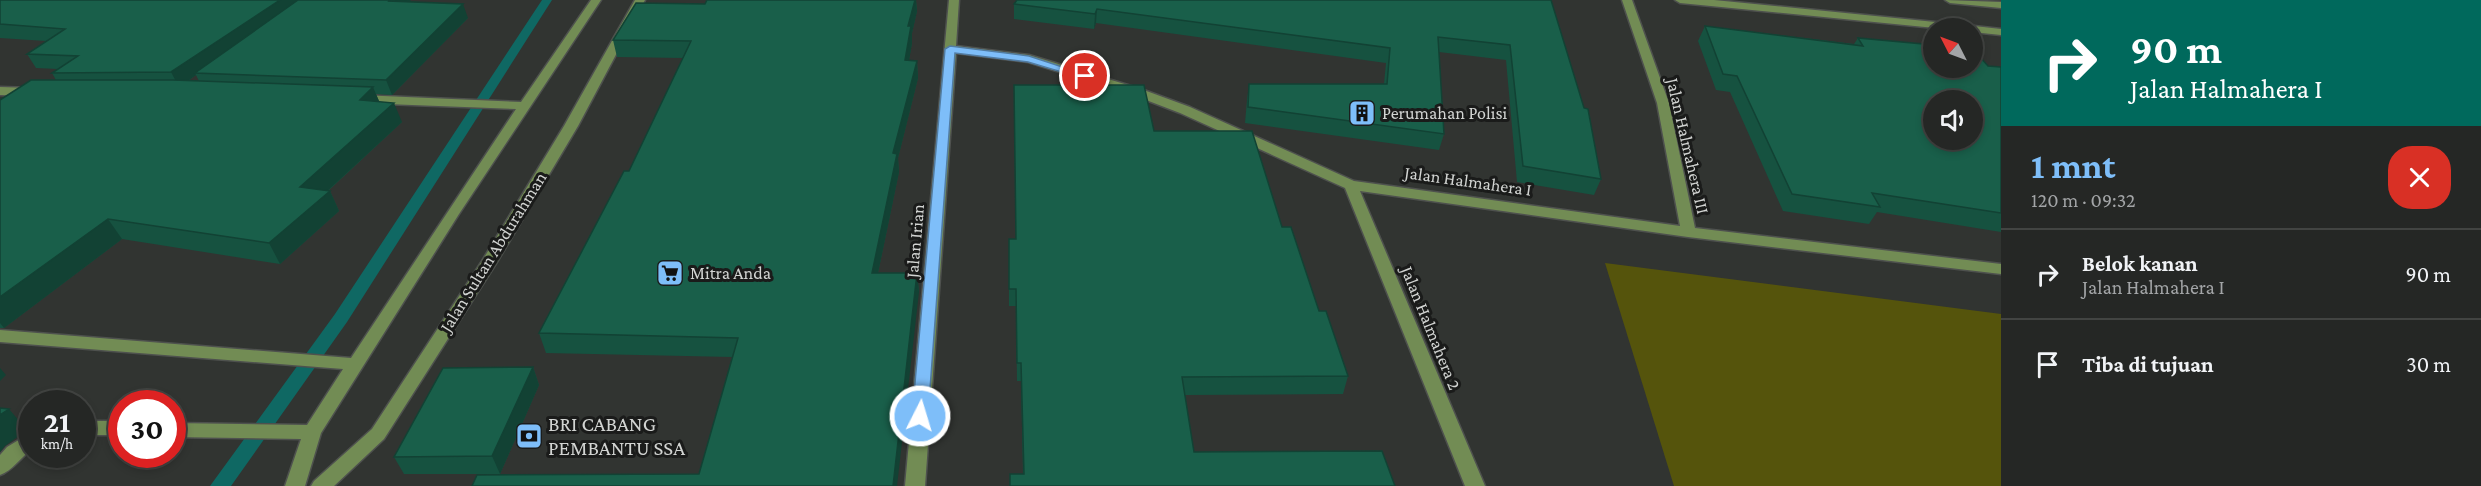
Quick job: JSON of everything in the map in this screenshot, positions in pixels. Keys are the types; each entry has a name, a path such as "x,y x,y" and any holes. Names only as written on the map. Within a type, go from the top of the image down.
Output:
{"street":[{"path":"295,486 312,432 352,364 596,0"},
{"name":"Jalan Sultan Abdurahman","path":"321,486 378,434 489,262 571,126 640,0"},
{"name":"Jalan Irian","path":"915,486 954,0"},
{"name":"Jalan Halmahera III","path":"1627,0 1663,103 1688,232"},
{"path":"1680,0 1923,24"},
{"path":"1950,0 2001,5"},
{"path":"1983,30 2001,32"},
{"name":"Jalan Halmahera I","path":"950,49 1029,59 1137,93 1185,110 1351,185 1688,232 2001,269"},
{"path":"0,90 46,93"},
{"path":"342,98 523,106"},
{"name":"Jalan Halmahera 2","path":"1351,185 1475,486"},
{"path":"0,336 352,364"},
{"path":"186,430 312,432"},
{"path":"0,468 18,449"}],"shaded area":[{"path":"1605,263 2001,314 2001,486 1674,486"}],"building":[{"path":"0,0 280,0 171,72 52,73 78,56 27,54 65,29 0,24"},
{"path":"298,0 390,0 463,4 386,80 195,73"},
{"path":"707,0 915,0 908,26 911,26 905,60 917,61 893,153 897,154 872,273 917,273 893,486 472,486 477,475 699,474 738,338 539,333 624,171 629,171 691,41 613,40 636,3 705,4"},
{"path":"1017,0 1551,0 1584,108 1588,109 1601,179 1523,166 1510,45 1438,37 1444,134 1248,107 1249,84 1387,84 1390,48 1097,9 1095,14 1014,4"},
{"path":"1705,26 1863,46 1858,38 1923,44 1923,78 1983,78 1983,60 1988,66 2001,67 2001,213 1872,193 1880,207 1792,194 1737,76 1723,74"},
{"path":"31,80 173,80 373,87 360,100 394,103 300,187 330,191 269,243 108,219 0,297 0,100"},
{"path":"1014,85 1144,85 1154,131 1252,131 1282,227 1291,227 1319,311 1326,311 1348,376 1182,377 1194,452 1382,451 1395,486 1010,486 1010,474 1024,474 1021,363 1017,363 1016,289 1009,289 1009,239 1016,239"},
{"path":"533,367 492,456 394,457 443,368"},
{"path":"0,408 9,409 0,415"}],"waterway":[{"path":"220,486 341,318 547,0"}],"place":[{"name":"Perumahan Polisi","path":"1362,113"},
{"name":"Mitra Anda","path":"670,273"},
{"name":"BRI CABANG PEMBANTU SSA","path":"529,436"}],"route":[{"path":"920,416 950,49 1029,59 1085,76"}]}
